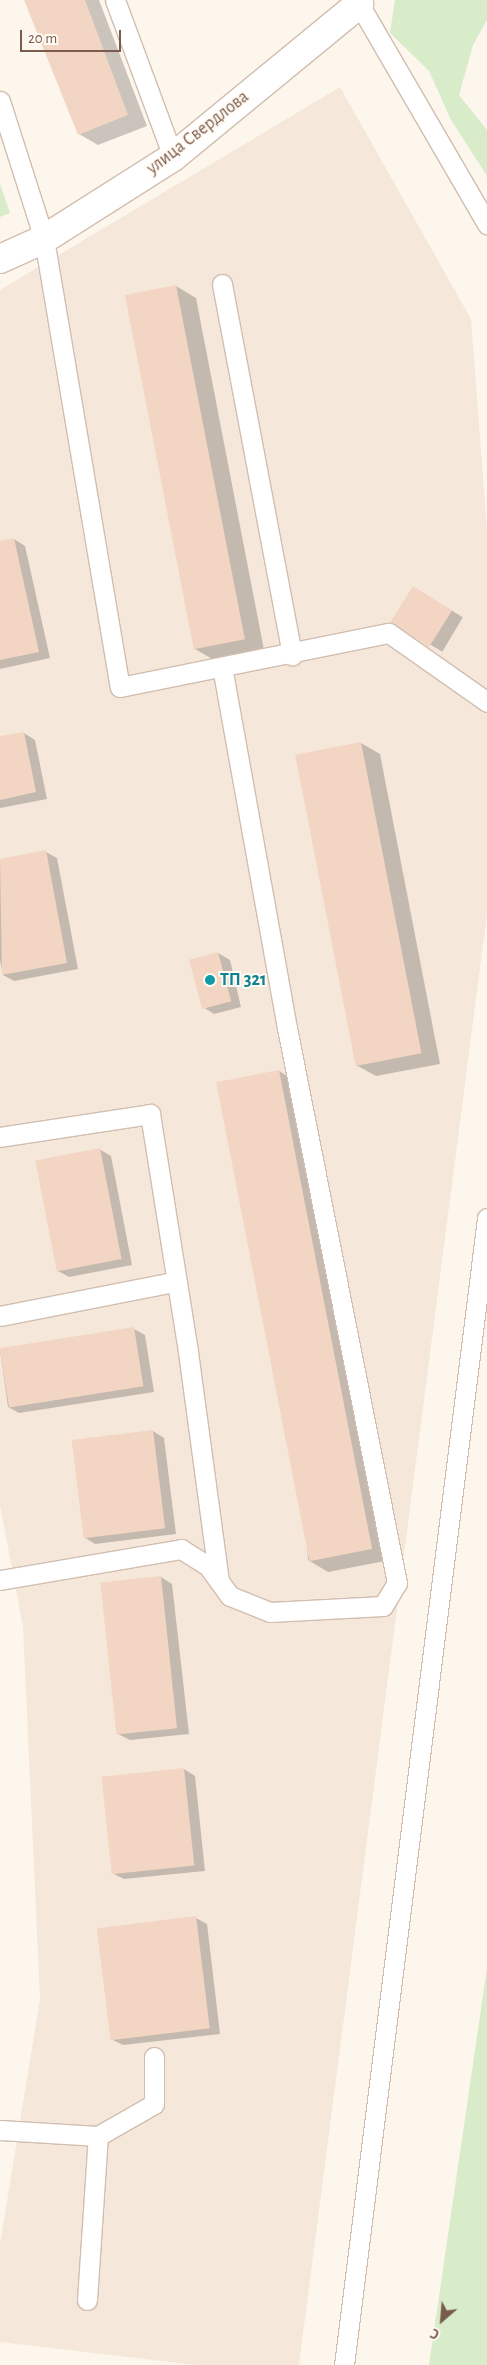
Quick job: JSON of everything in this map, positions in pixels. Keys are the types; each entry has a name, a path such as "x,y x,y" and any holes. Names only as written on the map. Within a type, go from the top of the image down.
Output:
{"street":[{"name":"улица Свердлова","path":"0,259 44,239 173,157 358,1"}],"lane":[{"path":"115,0 173,157"},
{"path":"358,1 487,224"},
{"path":"0,101 44,239 120,687 389,633 487,702"},
{"path":"222,284 292,654"},
{"path":"0,1580 181,1549 208,1566 230,1596 270,1612 383,1606 397,1583 287,1028 222,668"},
{"path":"0,1137 150,1114 174,1282 188,1352 219,1581"},
{"path":"344,2365 487,1218"},
{"path":"0,1316 174,1282"},
{"path":"0,2130 98,2136 154,2104 154,2057"},
{"path":"87,2300 98,2136"}],"shaded area":[{"path":"340,87 471,319 487,529 487,914 299,2365 196,2365 0,2342 0,2244 40,1999 23,1627 0,1505 0,290"}],"green space":[{"path":"395,0 487,0 487,20 473,45 459,95 487,130 487,176 451,120 429,71 390,33"},
{"path":"0,184 10,213 0,217"},
{"path":"487,1968 487,2365 429,2365"}],"building":[{"path":"24,0 85,0 128,115 78,135"},
{"path":"176,285 245,639 194,649 125,295"},
{"path":"14,538 39,652 0,660 0,541"},
{"path":"413,586 452,610 429,647 390,622"},
{"path":"24,732 36,792 0,800 0,736"},
{"path":"361,742 421,1053 356,1066 295,755"},
{"path":"46,850 67,963 2,975 0,859"},
{"name":"ТП 321","path":"218,952 231,1001 202,1009 189,960"},
{"path":"279,1070 372,1549 309,1561 216,1082"},
{"path":"100,1148 122,1259 57,1272 35,1161"},
{"path":"134,1327 143,1386 9,1408 0,1348"},
{"path":"153,1430 165,1528 84,1538 72,1440"},
{"path":"161,1576 177,1728 116,1735 100,1582"},
{"path":"184,1768 194,1865 112,1874 101,1777"},
{"path":"196,1916 210,2028 111,2040 97,1928"}],"place":[{"name":"ТП 321","path":"210,980"}]}
